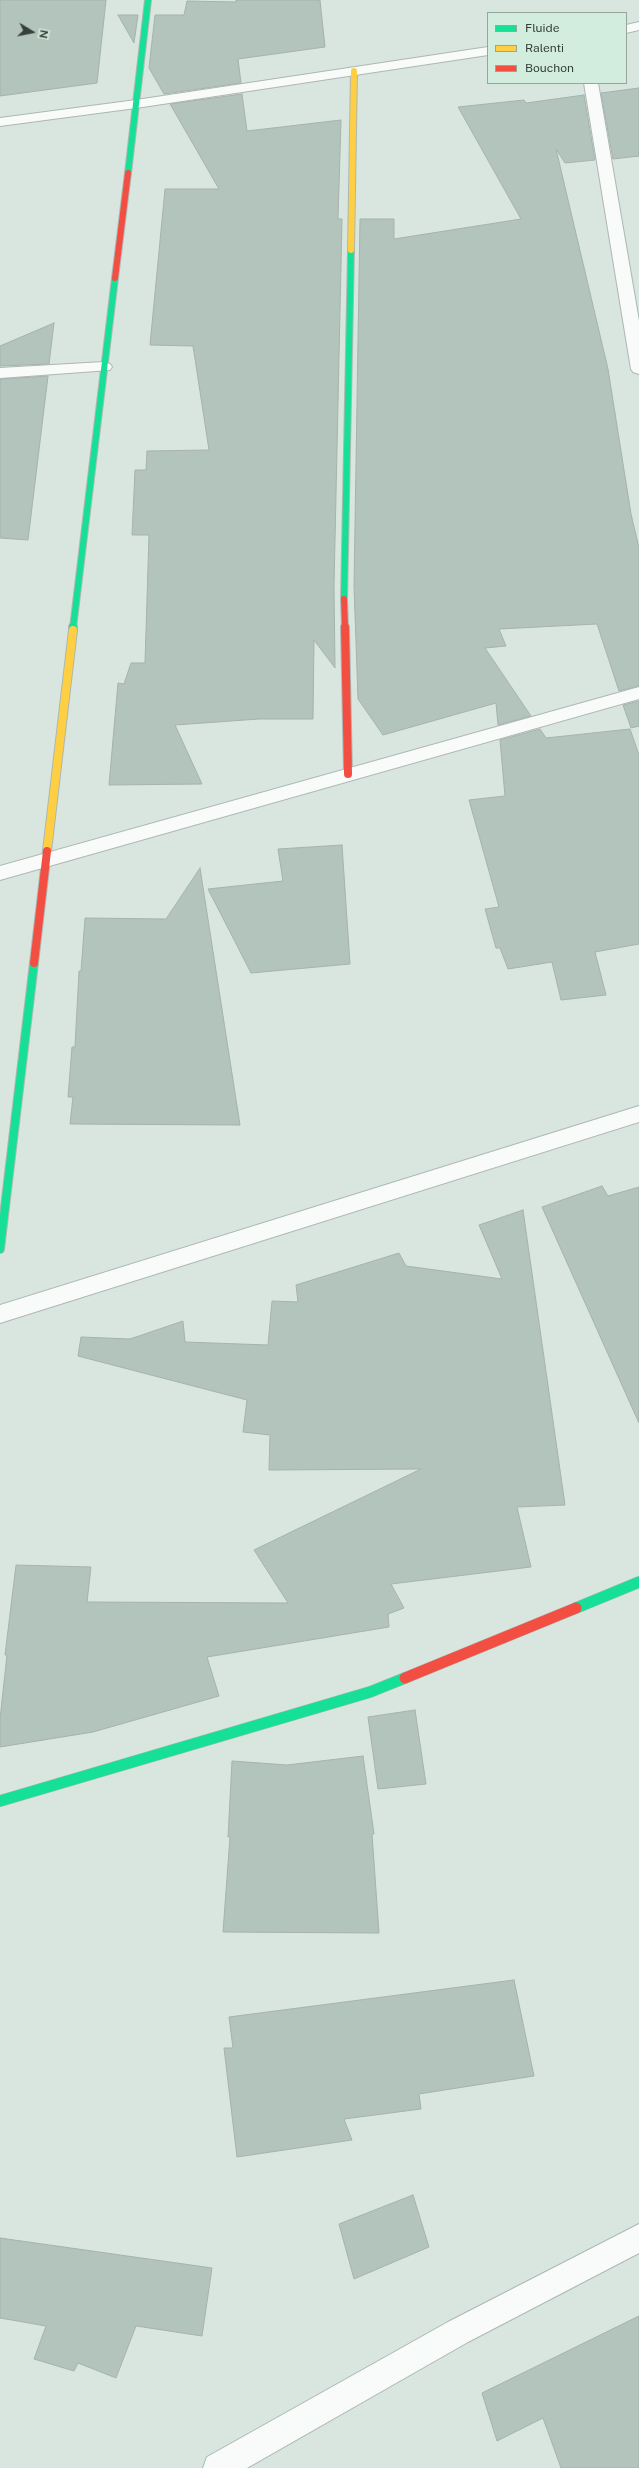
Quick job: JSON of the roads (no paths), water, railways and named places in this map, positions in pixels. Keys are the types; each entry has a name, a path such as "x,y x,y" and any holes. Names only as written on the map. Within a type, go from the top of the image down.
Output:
{"street":[{"path":"0,1250 45,859 148,0"},
{"path":"627,29 639,26"},
{"path":"0,122 136,104 487,51"},
{"path":"348,774 344,586 354,71"},
{"path":"591,84 639,369"},
{"path":"0,373 104,367"},
{"path":"0,873 45,859 639,693"},
{"path":"0,1314 639,1114"},
{"path":"0,1801 370,1692 639,1582"},
{"path":"218,2468 458,2332 639,2238"}]}
